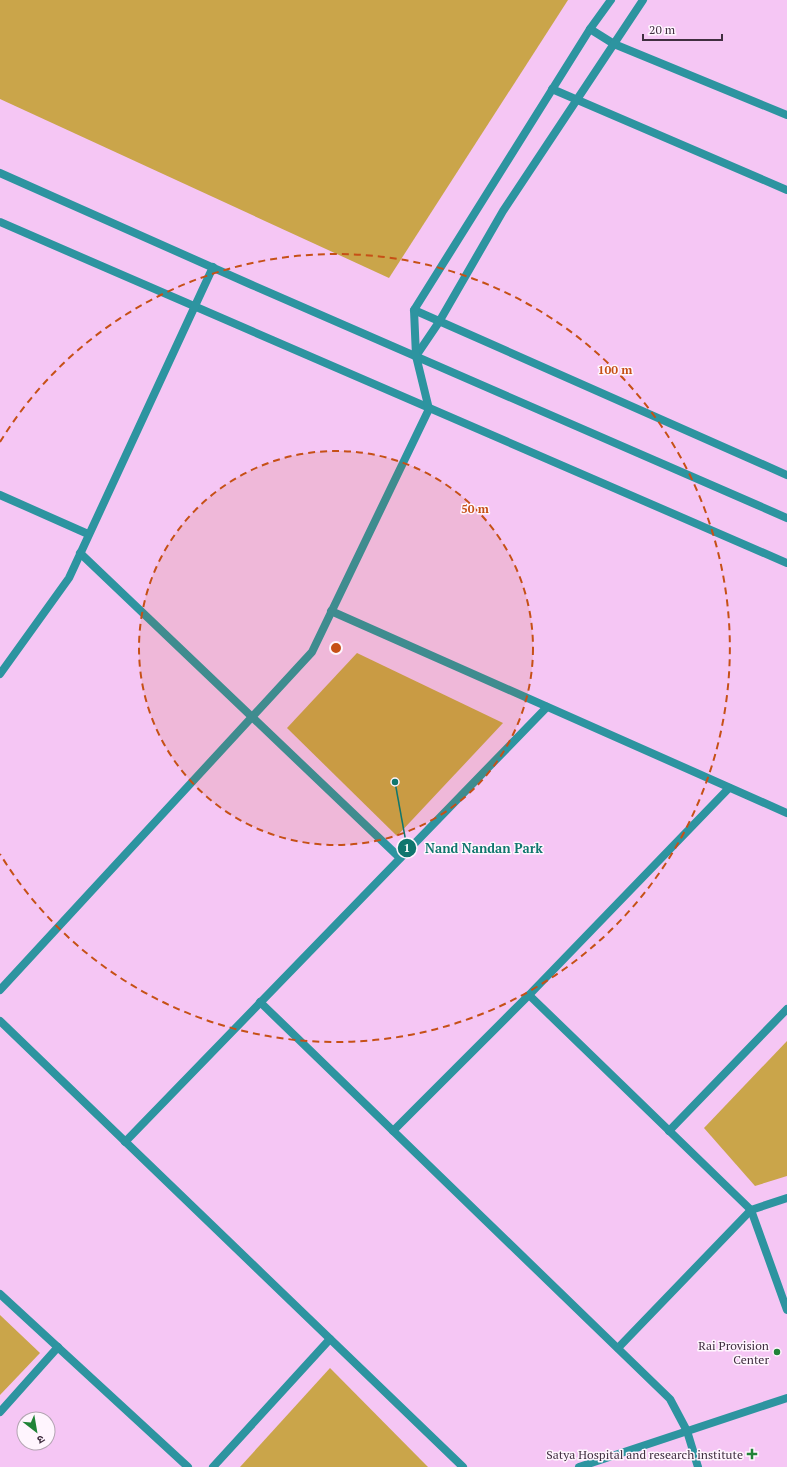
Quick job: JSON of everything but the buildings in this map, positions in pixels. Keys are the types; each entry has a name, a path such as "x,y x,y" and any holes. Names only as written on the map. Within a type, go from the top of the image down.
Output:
{"street":[{"path":"0,990 312,652 429,409 416,356 414,310 552,89 611,0"},
{"path":"416,356 439,322 503,211 643,0"},
{"path":"590,30 614,44 787,115"},
{"path":"552,89 787,190"},
{"path":"0,172 213,267 787,518"},
{"path":"0,222 787,563"},
{"path":"0,674 69,578 88,534 213,267"},
{"path":"414,310 787,475"},
{"path":"0,495 88,534"},
{"path":"80,553 400,858"},
{"path":"331,611 787,813"},
{"path":"125,1142 547,707"},
{"path":"393,1131 528,995 729,788"},
{"path":"528,995 751,1210 787,1310"},
{"path":"260,1002 670,1399 687,1431 698,1467"},
{"path":"669,1131 787,1009"},
{"path":"0,1021 463,1467"},
{"path":"618,1348 751,1210 787,1198"},
{"path":"0,1294 188,1467"},
{"path":"213,1467 330,1339"},
{"path":"0,1412 58,1347"},
{"path":"579,1467 787,1398"}],"shaded area":[{"path":"0,0 568,0 389,278 0,99"},
{"path":"357,653 503,723 397,836 287,728"},
{"path":"787,1041 787,1176 755,1186 704,1128"},
{"path":"0,1315 40,1353 0,1395"},
{"path":"330,1368 428,1467 240,1467"}],"place":[{"name":"Nand Nandan Park","path":"395,782"},
{"name":"Rai Provision Center","path":"777,1352"},
{"name":"Satya Hospital and research institute","path":"752,1454"}]}
